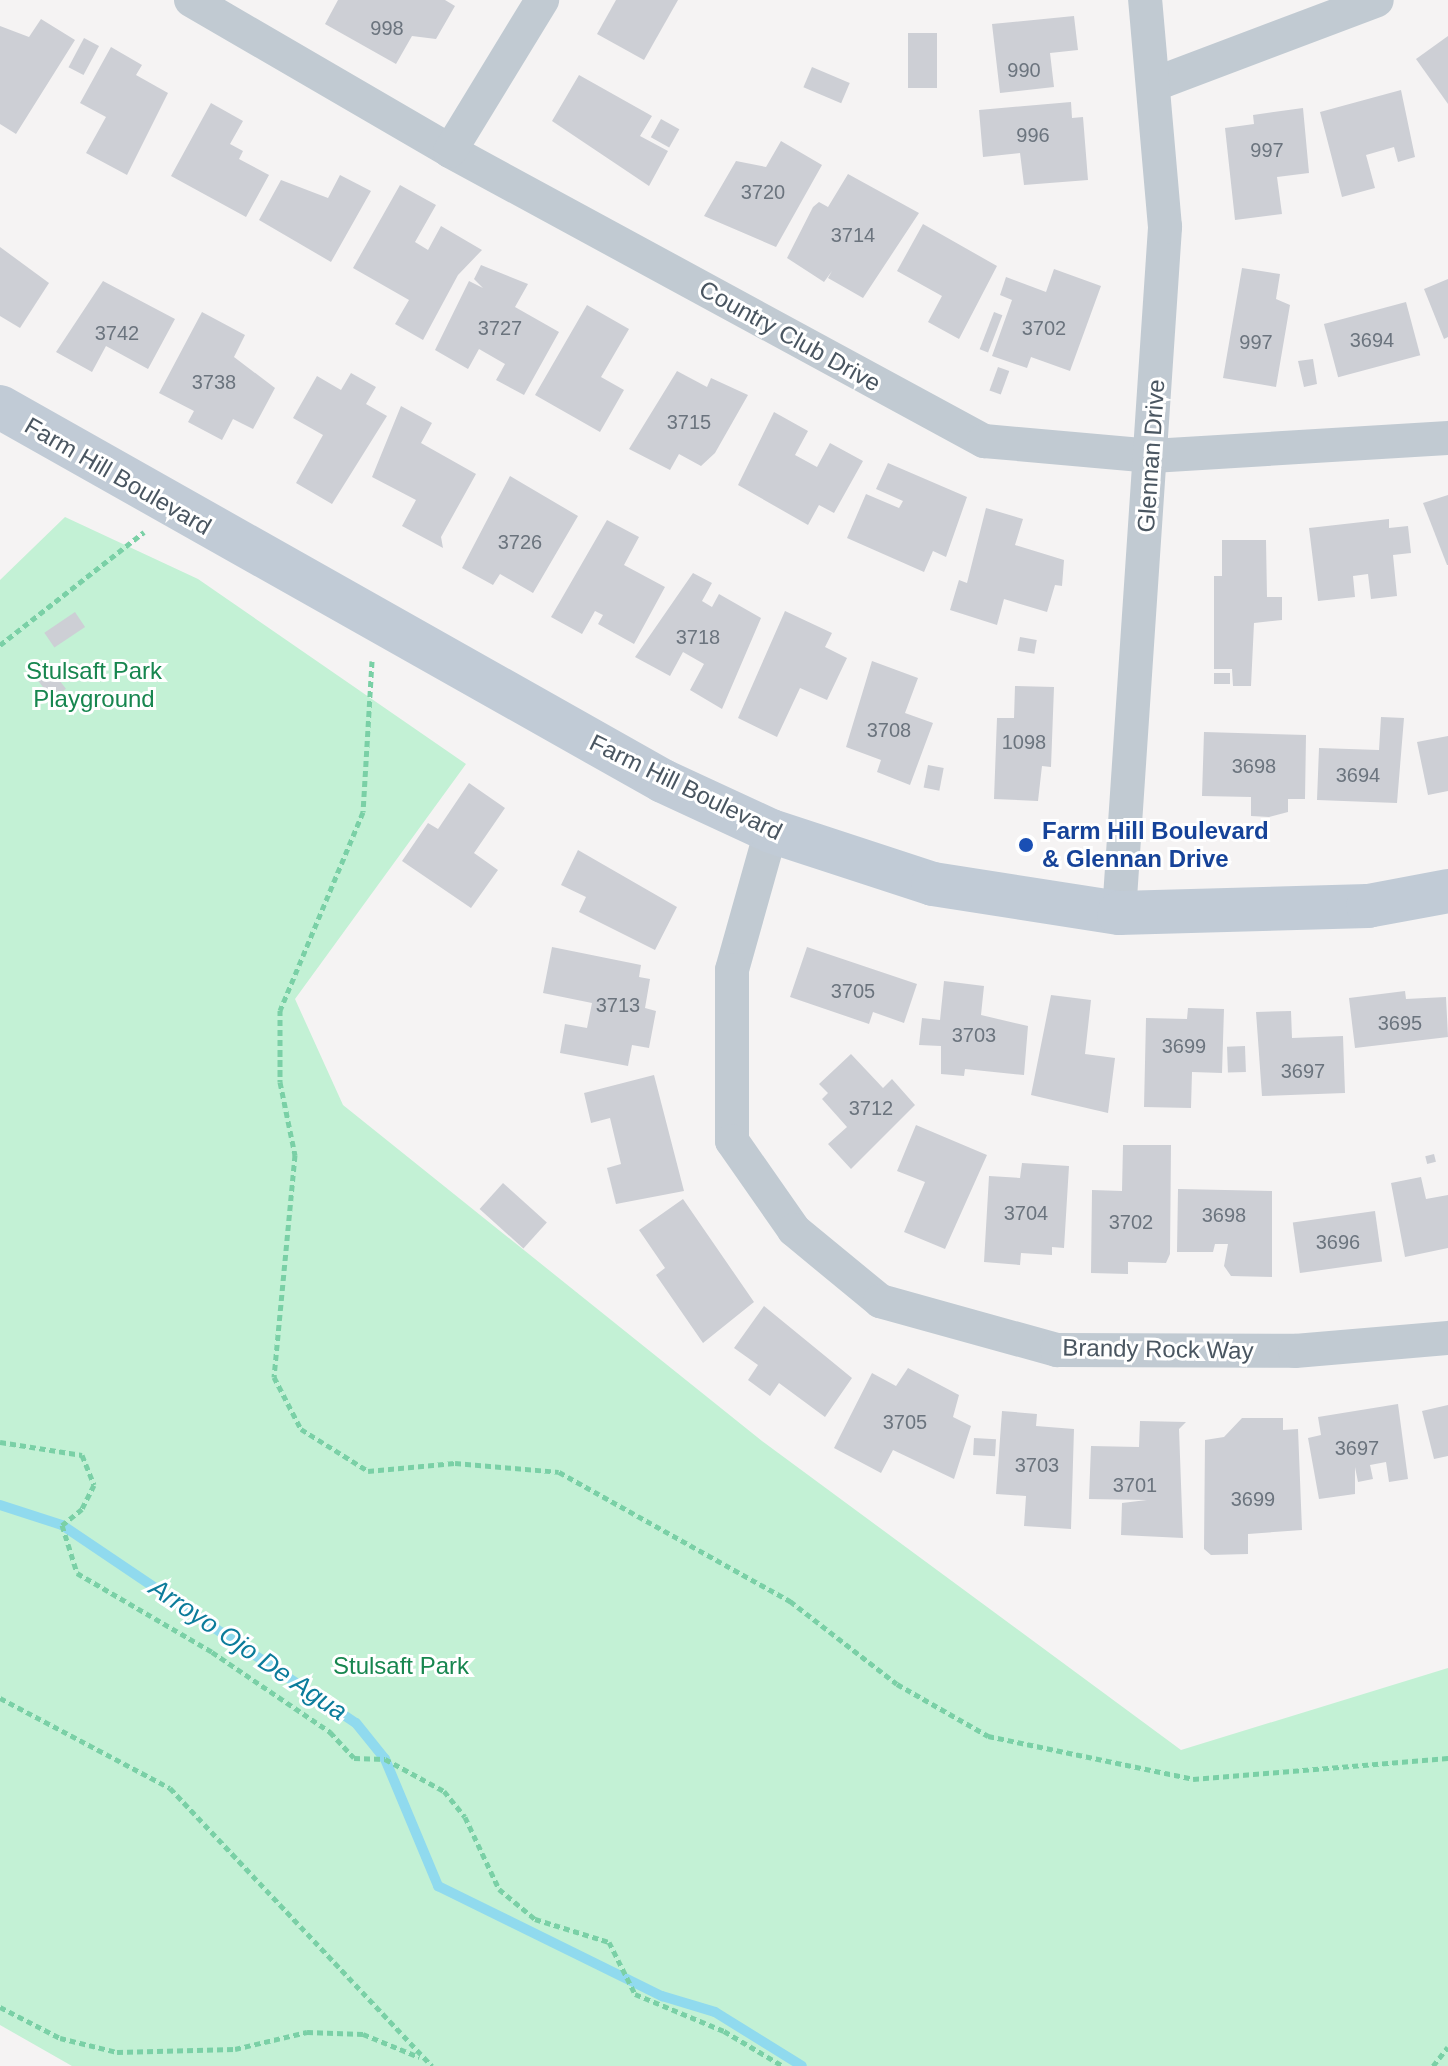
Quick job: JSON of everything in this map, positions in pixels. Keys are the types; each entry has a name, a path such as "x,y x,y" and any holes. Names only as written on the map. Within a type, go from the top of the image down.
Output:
{"main road":[{"name":"Farm Hill Boulevard","path":"0,407 174,510 663,781 771,831 933,884 1119,913 1368,906 1448,891"}],"street":[{"name":"Country Club Drive","path":"191,0 450,151 984,441 1152,456 1448,438"},
{"path":"450,151 542,0"},
{"name":"Glennan Drive","path":"1119,913 1165,227 1155,84 1145,0"},
{"path":"1155,84 1377,0"},
{"name":"Brandy Rock Way","path":"771,831 732,970 732,1141 794,1230 880,1301 1057,1350 1295,1351 1448,1338"}],"path":[{"path":"0,645 174,510"},
{"path":"375,620 363,812 280,1010 280,1082 295,1155 274,1377 301,1429 368,1471 455,1463 559,1472 790,1601 897,1684 988,1736 1193,1779 1448,1758"},
{"path":"0,1442 82,1455 94,1485 82,1509 62,1525 77,1573 212,1652 330,1732 354,1758 385,1759 444,1791 499,1889 535,1919 609,1942 635,1994 724,2031 783,2066"},
{"path":"0,1698 170,1788 432,2066"},
{"path":"0,2007 60,2038 117,2052 235,2049 307,2032 363,2034 424,2059"},
{"path":"1433,2066 1448,2047"}],"green space":[{"name":"Stulsaft Park","path":"65,517 198,579 466,764 295,999 343,1105 762,1441 1181,1750 1448,1668 1448,2066 72,2066 0,2025 0,580"}],"building":[{"path":"338,0 445,0 455,6 436,39 412,36 396,64 325,24"},
{"path":"616,0 678,0 644,60 597,34"},
{"path":"1074,16 1078,50 1050,53 1054,87 1000,93 992,24"},
{"path":"41,19 75,40 16,134 0,124 0,26 29,37"},
{"path":"908,33 937,33 937,88 908,88"},
{"path":"1448,36 1448,104 1416,59"},
{"path":"84,38 99,46 84,75 69,67"},
{"path":"111,47 142,65 136,75 168,93 127,175 86,153 106,117 80,103"},
{"path":"812,67 850,83 841,103 803,87"},
{"path":"579,75 652,116 640,136 668,151 649,186 552,121"},
{"path":"1401,90 1415,157 1398,162 1394,147 1366,155 1375,188 1342,197 1320,112"},
{"path":"1071,102 1072,118 1083,117 1088,180 1024,185 1020,153 983,157 979,110"},
{"path":"211,103 243,121 230,144 243,151 239,159 269,175 246,217 171,176"},
{"path":"1303,108 1309,173 1277,177 1282,214 1235,220 1225,128 1254,124 1253,115"},
{"path":"661,119 679,129 669,148 651,137"},
{"path":"781,141 822,165 776,247 704,216 736,161 766,167"},
{"path":"848,174 919,213 863,298 828,278 832,271 824,282 787,258 813,207 819,202 828,207"},
{"path":"340,175 371,191 331,262 259,220 281,180 328,198"},
{"path":"400,185 436,205 415,242 428,250 441,226 482,250 458,275 423,340 395,324 409,300 353,268"},
{"path":"923,224 997,266 959,339 928,322 942,296 897,271"},
{"path":"0,247 49,283 20,328 0,316"},
{"path":"481,265 528,284 515,307 559,332 524,395 496,380 505,364 479,349 468,369 435,350 469,281 483,288 474,279"},
{"path":"1242,268 1280,274 1276,299 1290,305 1276,387 1223,378"},
{"path":"1054,269 1101,286 1070,371 1031,357 1027,368 992,356 1012,300 1000,295 1006,277 1046,292"},
{"path":"1448,279 1448,337 1444,339 1424,289"},
{"path":"103,281 175,319 148,369 106,346 92,372 56,352"},
{"path":"1406,302 1420,355 1338,377 1324,324"},
{"path":"587,305 629,329 601,377 624,390 600,432 535,395"},
{"path":"202,312 245,335 234,357 275,388 253,429 233,419 222,440 188,422 194,411 159,393"},
{"path":"994,312 1002,315 988,353 980,349"},
{"path":"1313,359 1317,384 1304,387 1298,361"},
{"path":"998,367 1009,371 1001,395 989,390"},
{"path":"677,371 707,387 711,378 748,395 715,453 701,466 679,454 670,470 629,449"},
{"path":"351,373 376,387 366,404 387,416 332,504 296,483 323,435 293,418 317,376 341,390"},
{"path":"401,406 432,423 421,443 476,474 441,537 443,548 402,526 416,500 372,477"},
{"path":"774,412 808,431 795,455 817,467 830,443 863,461 834,513 819,505 808,525 738,485"},
{"path":"888,463 967,497 946,557 933,551 924,572 847,538 866,494 899,508 903,501 876,489"},
{"path":"510,476 578,516 533,593 500,574 493,585 462,568"},
{"path":"1448,495 1448,565 1447,565 1423,503"},
{"path":"986,508 1023,519 1015,545 1064,560 1062,586 1055,585 1047,612 1004,599 997,625 950,610 959,580 967,583"},
{"path":"1389,519 1389,528 1408,526 1411,553 1393,555 1397,596 1371,599 1368,574 1353,576 1355,597 1318,601 1309,528"},
{"path":"607,520 639,537 624,565 665,587 634,644 598,624 603,615 595,611 582,634 551,617"},
{"path":"1222,540 1266,540 1267,597 1282,597 1282,620 1254,623 1251,686 1233,686 1232,669 1214,669 1214,576 1222,576"},
{"path":"693,573 712,583 702,601 712,607 719,594 761,618 722,709 690,690 704,664 683,652 670,676 635,657"},
{"path":"785,611 832,633 825,647 847,658 827,700 800,688 777,737 738,718"},
{"path":"75,612 85,627 54,648 44,633"},
{"path":"1020,637 1037,640 1034,654 1018,651"},
{"path":"872,661 918,678 905,713 933,723 910,785 877,772 881,760 846,747"},
{"path":"45,662 66,689 53,699 32,672"},
{"path":"1214,673 1230,673 1230,684 1214,684"},
{"path":"1015,686 1054,687 1051,767 1042,766 1038,801 994,799 997,718 1014,718"},
{"path":"1381,717 1404,718 1397,803 1317,800 1319,748 1379,750"},
{"path":"1204,732 1306,735 1305,799 1288,799 1288,812 1269,817 1251,816 1251,797 1202,796"},
{"path":"1448,736 1448,791 1428,795 1417,742"},
{"path":"928,765 944,768 939,791 924,788"},
{"path":"469,783 505,808 474,853 498,870 471,908 402,861 428,823 438,829"},
{"path":"578,850 677,907 655,950 579,912 586,897 561,885"},
{"path":"552,947 641,965 639,977 650,979 645,1008 656,1011 649,1048 632,1045 628,1066 560,1053 565,1024 587,1028 592,1003 543,993"},
{"path":"807,947 917,984 904,1023 873,1012 869,1024 790,997"},
{"path":"944,981 984,986 981,1015 1028,1026 1024,1075 965,1069 964,1076 941,1074 941,1046 919,1045 922,1018 940,1020"},
{"path":"1405,991 1406,999 1446,997 1448,1037 1355,1048 1349,998"},
{"path":"1051,995 1091,1000 1085,1054 1115,1058 1108,1113 1031,1095"},
{"path":"1188,1008 1224,1009 1222,1073 1192,1072 1191,1108 1144,1107 1146,1018 1187,1019"},
{"path":"1291,1011 1292,1038 1343,1036 1345,1093 1262,1096 1256,1012"},
{"path":"1245,1046 1246,1072 1228,1073 1227,1047"},
{"path":"851,1054 883,1088 892,1079 915,1105 851,1169 828,1144 847,1127 822,1099 828,1093 819,1084"},
{"path":"654,1075 684,1191 616,1204 607,1168 621,1164 610,1118 591,1123 584,1093"},
{"path":"916,1125 987,1155 945,1249 904,1232 925,1182 897,1171"},
{"path":"1123,1145 1171,1145 1170,1254 1166,1263 1128,1262 1128,1274 1091,1273 1092,1190 1122,1191"},
{"path":"1434,1154 1436,1162 1427,1164 1425,1156"},
{"path":"1022,1163 1069,1166 1064,1248 1052,1247 1052,1255 1021,1253 1020,1265 984,1262 989,1176 1020,1178"},
{"path":"1421,1177 1426,1199 1448,1195 1448,1248 1405,1257 1391,1183"},
{"path":"503,1183 547,1222 523,1248 480,1209"},
{"path":"1178,1189 1272,1191 1272,1277 1231,1276 1224,1266 1228,1244 1215,1244 1213,1252 1177,1252"},
{"path":"683,1199 754,1302 703,1343 656,1275 665,1268 639,1230"},
{"path":"1375,1211 1382,1262 1300,1273 1293,1223"},
{"path":"764,1306 852,1378 825,1417 779,1383 770,1396 748,1380 758,1365 734,1348"},
{"path":"908,1368 959,1395 953,1417 971,1426 954,1479 893,1450 881,1473 834,1448 872,1373 896,1386"},
{"path":"1398,1404 1408,1479 1389,1482 1386,1462 1370,1465 1373,1479 1358,1482 1355,1467 1355,1494 1319,1499 1308,1438 1321,1435 1318,1417"},
{"path":"1448,1405 1448,1456 1434,1459 1422,1411"},
{"path":"1002,1411 1037,1414 1036,1426 1074,1429 1071,1529 1024,1526 1026,1496 996,1494"},
{"path":"1242,1418 1283,1418 1283,1430 1298,1429 1302,1530 1248,1534 1248,1554 1211,1555 1204,1549 1205,1440 1224,1437"},
{"path":"1140,1421 1186,1422 1179,1429 1183,1538 1121,1535 1122,1503 1147,1500 1089,1499 1091,1446 1139,1447"},
{"path":"974,1438 996,1439 995,1456 973,1455"}],"waterway":[{"name":"Arroyo Ojo De Agua","path":"0,1505 62,1525 356,1723 385,1759 438,1886 662,1996 715,2012 802,2066"}],"place":[{"name":"Farm Hill Boulevard & Glennan Drive","path":"1026,845"}],"park label":[{"name":"Stulsaft Park Playground","path":"94,685"}]}
